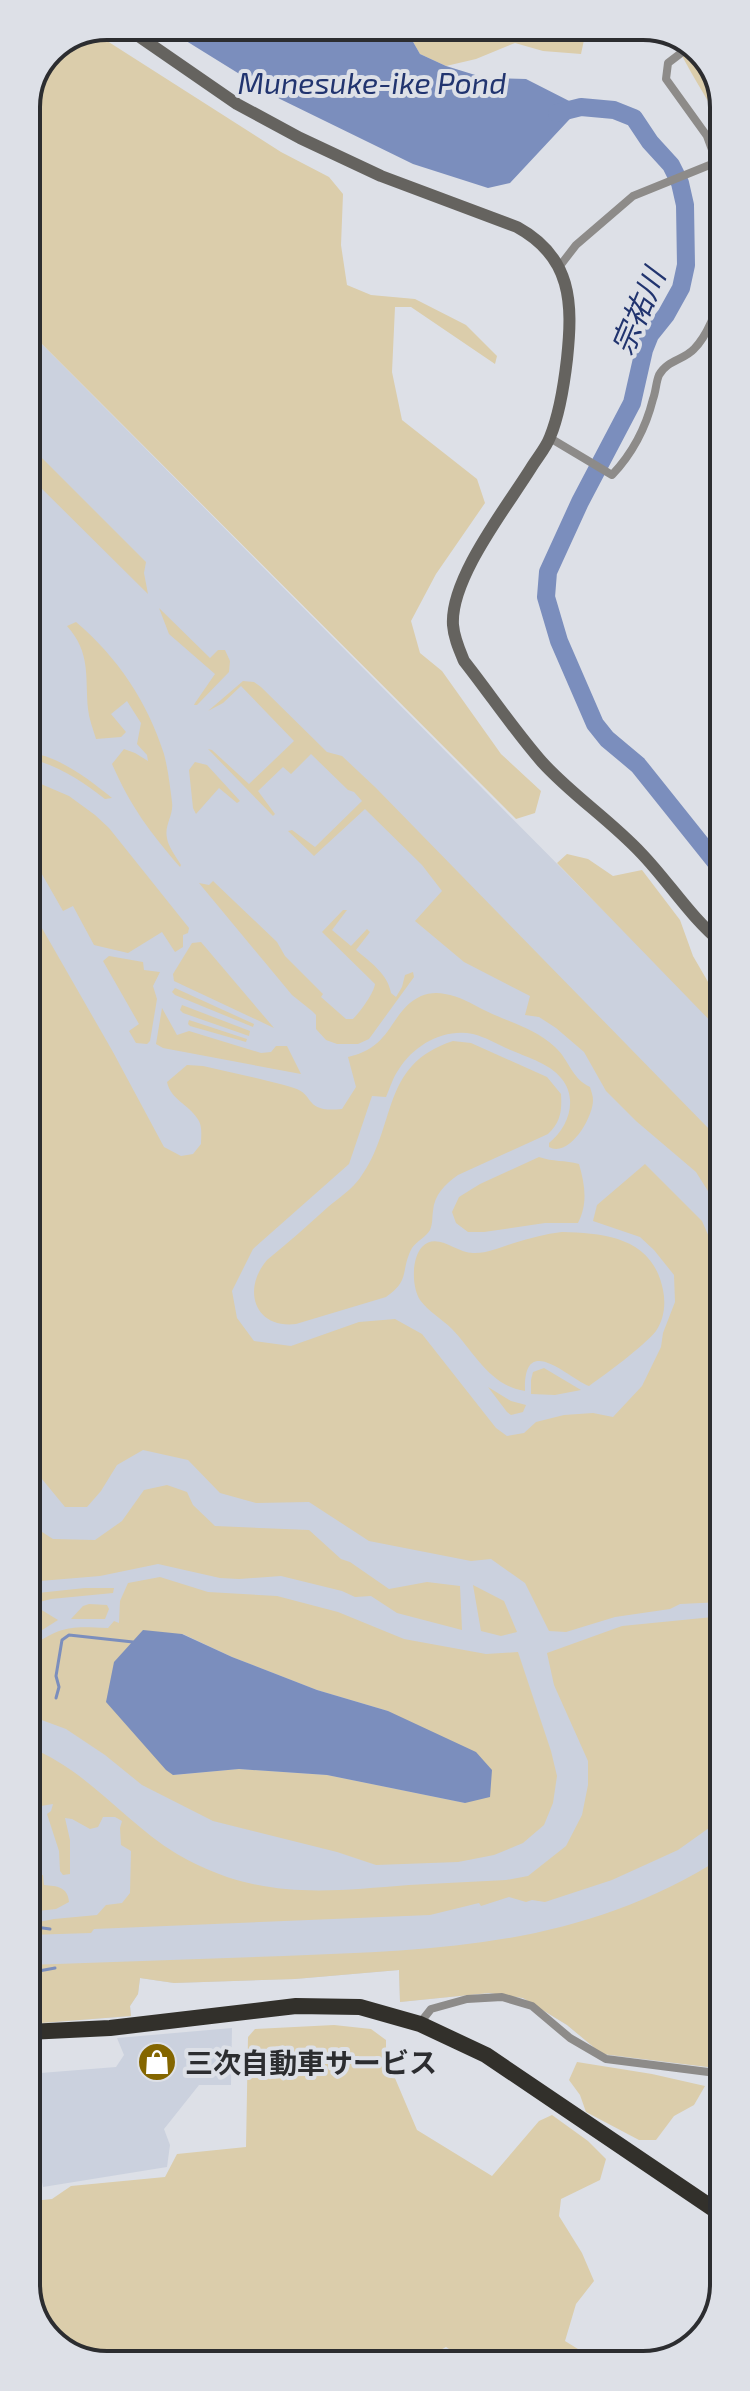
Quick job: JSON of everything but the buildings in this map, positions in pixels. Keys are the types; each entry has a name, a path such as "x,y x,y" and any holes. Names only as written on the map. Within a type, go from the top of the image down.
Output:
{"highway":[{"path":"40,2031 110,2028 296,2006 360,2007 420,2024 486,2055 710,2207"}],"street":[{"path":"144,40 237,104 300,138 381,176 493,217 536,237 550,252 569,296 565,382 550,438 464,575 454,608 453,625 457,644 464,661 541,761 572,793 638,849 691,914 710,932"},
{"path":"682,53 668,63 666,79 710,144"},
{"path":"559,267 576,245 633,196 710,165"},
{"path":"550,438 612,475 624,463 643,429 658,377 664,367 693,350 710,322"},
{"path":"420,2024 431,2009 467,1999 502,1997 532,2006 570,2038 606,2059 710,2072"}],"shaded area":[{"path":"106,40 281,152 329,177 343,194 341,245 347,285 371,295 415,299 466,325 497,356 495,364 411,307 395,307 392,372 402,420 477,479 485,503 436,574 411,621 420,653 442,671 501,754 541,791 535,813 516,819 40,342 41,94 51,70 70,51 94,41"},
{"path":"412,40 584,40 581,54 543,51 515,43 476,59 446,66 420,54"},
{"path":"681,52 703,77 710,105"},
{"path":"40,342 710,1018 710,2067 602,2054 567,2025 523,1998 489,1993 400,2002 399,1970 295,1979 174,1983 140,1978 138,1994 130,2006 131,2016 40,2023"},
{"path":"40,456 146,562 144,573 148,594 40,487"},
{"path":"159,608 210,658 218,650 225,650 230,661 229,672 197,705 194,705 215,674 169,634"},
{"path":"76,622 118,666 149,716 165,760 172,802 167,838 180,867 142,818 112,764 124,749 148,761 147,755 137,744 141,723 127,701 111,714 126,732 121,737 96,739 89,713 83,655 67,626"},
{"path":"243,681 254,682 327,752 342,756 376,788 710,1131 710,1194 696,1172 606,1091 584,1052 539,1017 525,1015 530,996 464,962 415,921 442,891 422,865 365,809 314,856 288,831 292,830 315,847 362,801 354,792 348,790 311,754 291,774 283,767 258,791 275,814 273,816 208,749 249,784 294,741 241,686 223,703 208,711"},
{"path":"40,754 83,776 112,798 105,799 40,762"},
{"path":"195,762 207,765 240,801 237,803 219,788 196,814 189,770"},
{"path":"40,784 69,796 109,828 189,928 188,933 183,935 183,947 175,952 162,932 128,953 94,945 73,906 63,911 40,871"},
{"path":"567,854 588,859 613,876 642,870 680,920 693,956 710,985 710,1021 557,863"},
{"path":"213,881 277,942 285,956 323,994 321,997 346,1019 353,1019 359,1012 375,984 322,932 343,910 347,910 332,930 351,946 367,929 370,932 356,950 382,974 391,993 396,997 405,975 413,972 414,977 369,1039 358,1044 337,1044 326,1040 316,1029 316,1015 292,995 199,883 209,885"},
{"path":"40,925 164,1147 181,1156 193,1154 201,1144 199,1121 172,1093 167,1082 187,1065 294,1088 315,1106 342,1109 356,1087 348,1057 374,1045 403,1010 424,995 433,993 460,998 547,1040 579,1079 590,1087 592,1108 584,1126 572,1142 557,1149 549,1147 549,1143 566,1121 570,1104 566,1086 551,1069 473,1034 441,1036 421,1046 405,1060 386,1097 372,1096 349,1164 253,1249 232,1291 237,1318 254,1341 291,1346 359,1322 395,1319 422,1334 496,1428 507,1436 524,1433 536,1422 564,1415 593,1413 613,1417 642,1386 661,1347 675,1302 674,1275 640,1237 593,1221 597,1205 645,1164 702,1221 710,1239 710,1603 680,1604 670,1609 615,1617 566,1632 549,1631 525,1583 491,1559 471,1561 369,1541 309,1502 256,1503 220,1493 188,1460 143,1450 117,1465 87,1507 65,1507 40,1477"},
{"path":"201,942 274,1028 174,981 173,974 192,943"},
{"path":"109,956 143,962 144,970 160,972 153,986 157,999 147,1044 136,1043 129,1031 139,1024 103,961"},
{"path":"175,988 254,1024 253,1027 175,995 172,992"},
{"path":"182,1005 250,1031 249,1036 183,1013 180,1010"},
{"path":"162,1008 177,1035 189,1031 261,1053 271,1052 276,1046 287,1046 301,1074 163,1048 156,1044"},
{"path":"189,1020 247,1039 246,1042 190,1026"},
{"path":"453,1041 471,1043 547,1077 561,1094 561,1111 556,1125 548,1134 458,1175 445,1186 434,1205 430,1230 412,1248 402,1280 386,1297 296,1324 270,1320 256,1305 254,1294 259,1271 267,1260 357,1182 372,1158 401,1081 413,1065 429,1052"},
{"path":"539,1157 579,1164 584,1194 578,1223 545,1223 468,1232 456,1223 452,1212 459,1197"},
{"path":"562,1232 611,1237 638,1249 658,1273 664,1295 663,1316 650,1337 589,1386 559,1368 539,1361 531,1364 526,1373 525,1391 513,1388 492,1375 452,1329 420,1300 414,1281 418,1252 434,1241 478,1253"},
{"path":"544,1368 581,1390 555,1395 531,1394 533,1372"},
{"path":"488,1387 511,1401 526,1405 523,1412 511,1415"},
{"path":"167,1485 187,1492 193,1505 215,1526 309,1530 341,1559 389,1589 427,1582 460,1586 462,1630 397,1613 371,1596 355,1597 281,1576 220,1578 158,1564 100,1576 40,1581 40,1531 53,1539 95,1540 122,1521 144,1490"},
{"path":"160,1577 208,1592 277,1596 338,1612 404,1639 486,1654 518,1652 557,1776 553,1803 544,1825 523,1843 494,1855 458,1862 376,1865 213,1821 142,1785 66,1729 40,1719 40,1641 66,1629 108,1628 114,1621 119,1623 120,1601 128,1583","holes":["183,1634 317,1690 388,1711 465,1803 327,1775 238,1769 174,1775"]},
{"path":"473,1585 504,1601 517,1632 501,1636 481,1631"},
{"path":"114,1588 113,1593 40,1602 40,1593"},
{"path":"107,1605 109,1609 105,1619 71,1619 83,1606"},
{"path":"40,1609 58,1620 40,1631"},
{"path":"710,1617 710,1827 678,1850 612,1880 545,1902 526,1902 509,1897 481,1906 479,1903 430,1915 94,1929 91,1933 40,1935 40,1922 97,1915 106,1905 122,1903 130,1893 131,1851 121,1845 122,1821 115,1817 103,1817 98,1827 90,1829 65,1818 70,1840 70,1874 63,1875 47,1814 53,1804 40,1806 40,1753 69,1768 177,1854 234,1879 290,1889 347,1890 528,1876 566,1846 582,1815 588,1785 588,1761 554,1685 547,1653 622,1626"},
{"path":"710,1864 710,2067 602,2054 567,2025 523,1998 489,1993 400,2002 399,1970 295,1979 174,1983 140,1978 138,1994 130,2006 131,2016 40,2023 40,1965 401,1951 457,1946 565,1926 671,1887"},
{"path":"40,1875 43,1875 44,1885 64,1890 68,1897 69,1902 56,1909 40,1911"},
{"path":"334,2025 371,2029 386,2040 386,2057 417,2130 492,2176 539,2121 552,2115 588,2141 606,2159 600,2180 561,2199 559,2216 582,2253 594,2281 576,2304 565,2341 581,2351 452,2351 446,2347 439,2351 103,2351 81,2346 63,2334 51,2321 42,2301 40,2200 52,2199 71,2186 165,2177 177,2154 246,2147 248,2037 255,2029"},
{"name":"三次自動車サービス","path":"232,2028 231,2085 199,2085 164,2129 170,2145 167,2167 43,2187 40,2172 40,2073 116,2067 124,2055 117,2038"},
{"path":"577,2062 705,2086 694,2105 674,2116 656,2140 639,2140 586,2112 580,2095 569,2080"}],"water":[{"name":"Munesuke-ike Pond","path":"185,40 412,40 420,54 446,66 485,78 526,79 581,107 510,183 488,188 413,164 280,99"},
{"path":"143,1630 182,1634 317,1690 388,1711 476,1752 492,1770 490,1797 465,1803 327,1775 239,1769 173,1775 106,1702 114,1662"}],"waterway":[{"name":"宗祐川","path":"557,113 581,107 614,110 634,118 671,165 680,183 685,205 686,265 681,288 650,335 644,350 632,403 580,502 548,572 546,597 559,641 595,724 607,739 638,765 710,855"},
{"path":"56,1698 62,1640 69,1635 133,1642"},
{"path":"40,1928 50,1929"},
{"path":"40,1971 55,1968"}],"place":[{"name":"三次自動車サービス","path":"157,2062"}]}
